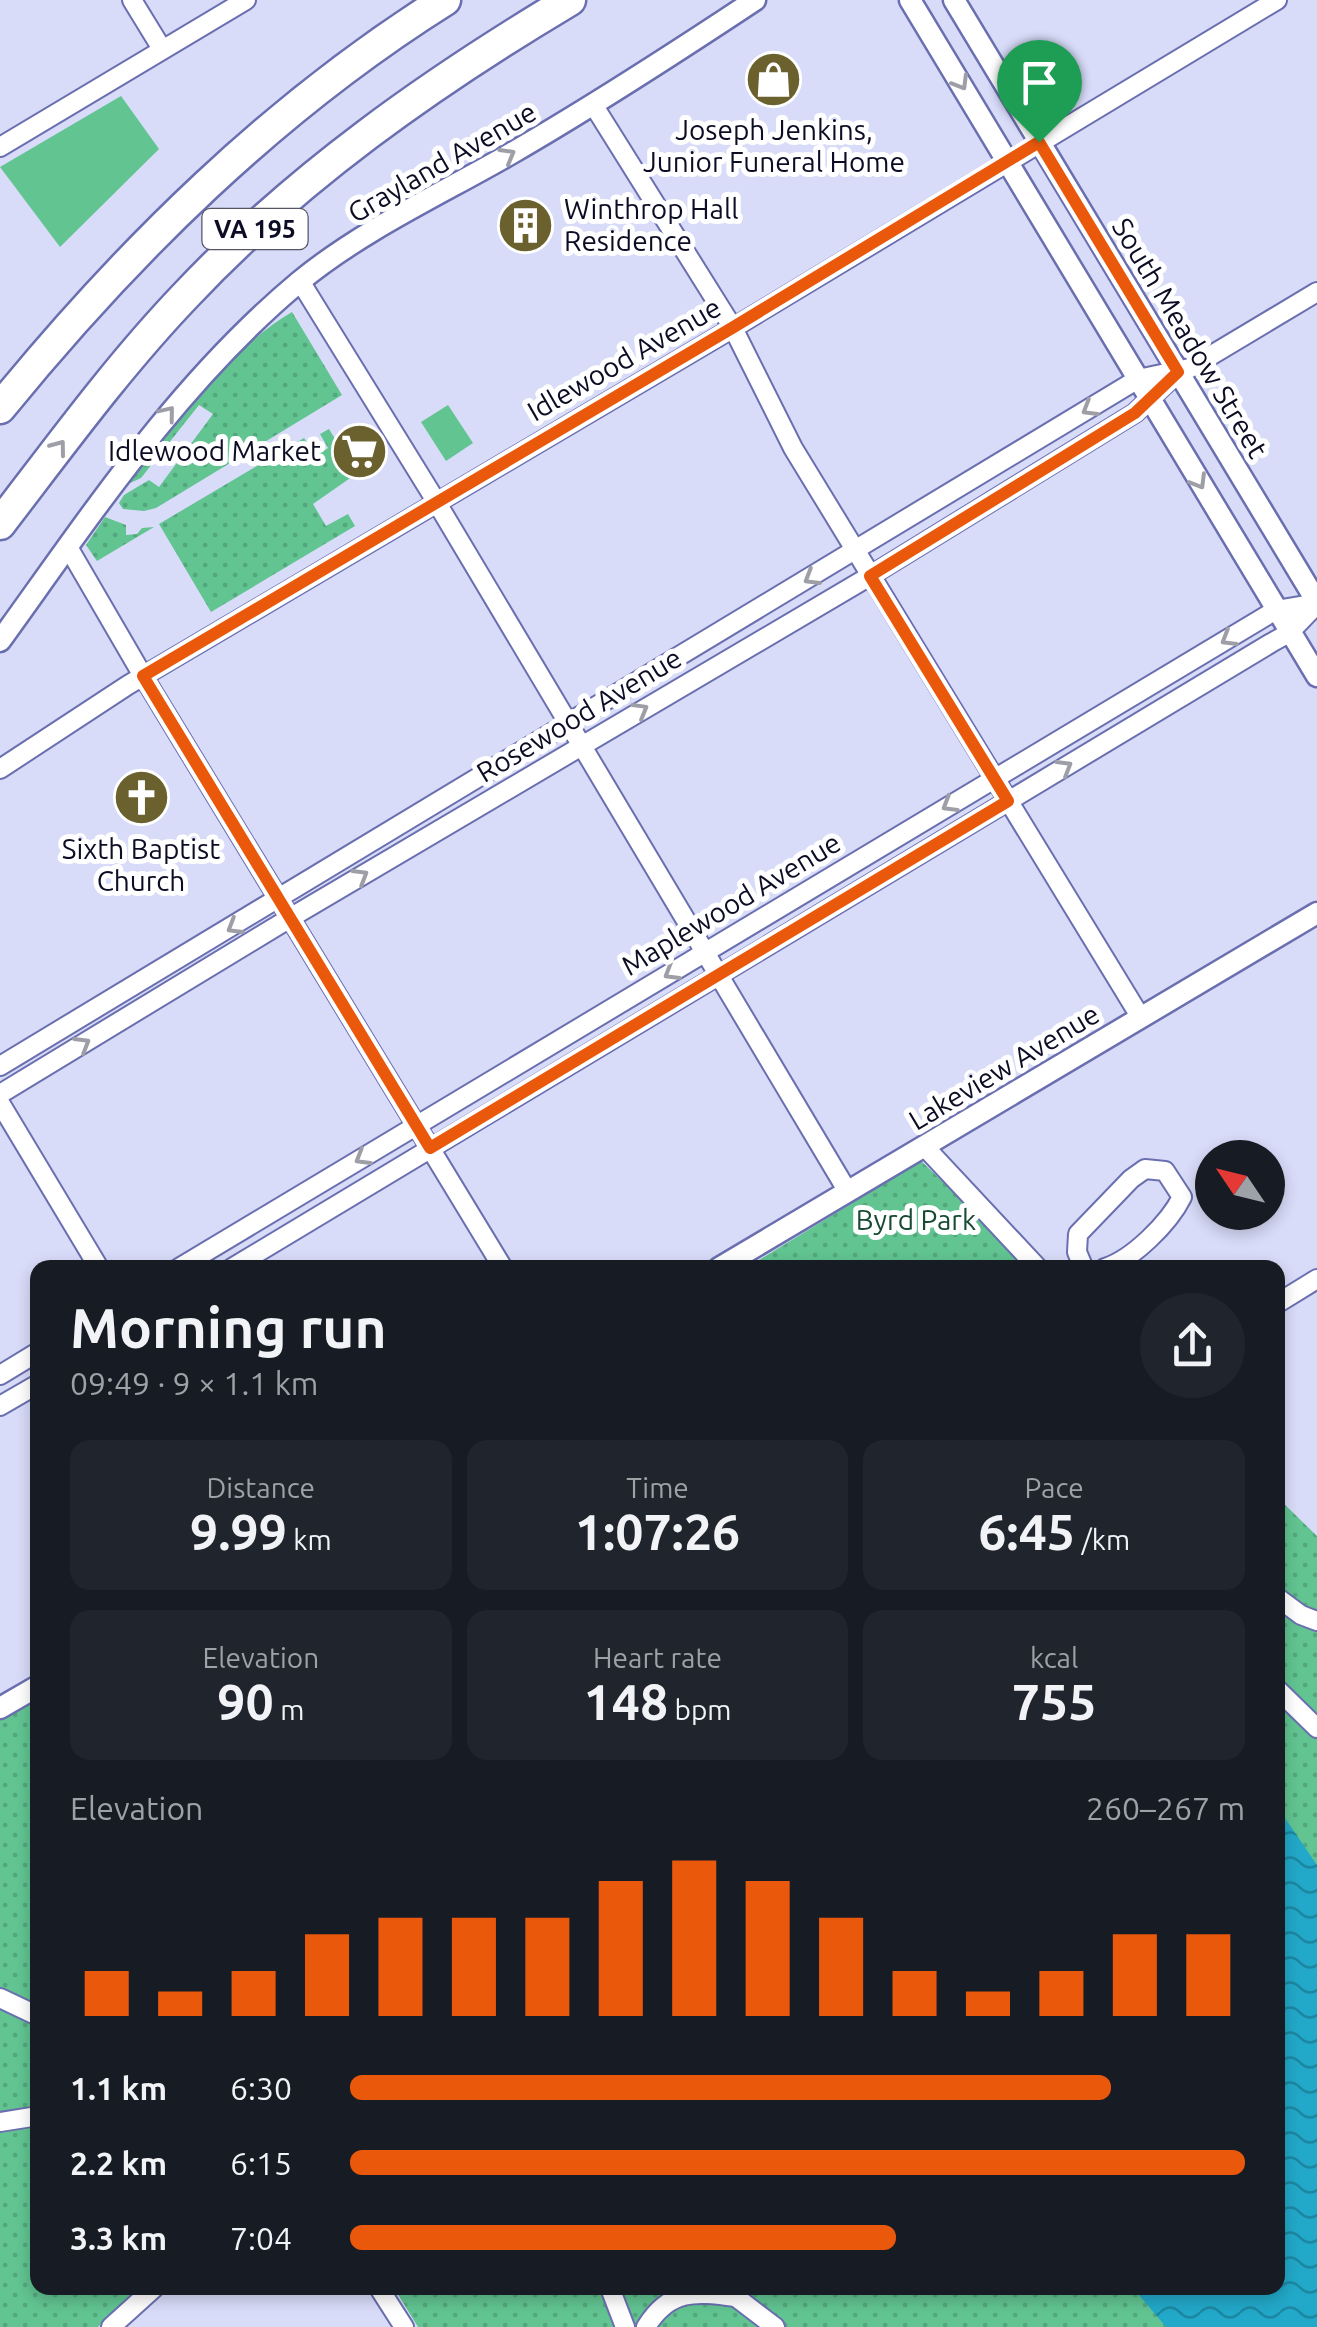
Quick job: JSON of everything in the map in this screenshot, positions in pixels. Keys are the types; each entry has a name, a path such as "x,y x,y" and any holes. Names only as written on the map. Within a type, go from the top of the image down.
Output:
{"highway":[{"name":"VA 195","path":"0,408 184,204 388,36 444,0"},
{"name":"VA 195","path":"0,524 123,364 188,292 270,216 418,96 570,0"},
{"path":"0,399 44,355"}],"street":[{"path":"132,0 162,49"},
{"path":"0,147 246,0"},
{"name":"Grayland Avenue","path":"0,641 138,450 186,392 300,281 356,243 594,106 755,0"},
{"path":"910,0 1317,676"},
{"name":"South Meadow Street","path":"954,0 1317,603"},
{"name":"Idlewood Avenue","path":"0,768 143,676 1277,0"},
{"path":"594,106 732,328 792,448 1141,1018"},
{"path":"300,281 848,1192"},
{"name":"Rosewood Avenue","path":"0,1094 870,576 1150,402 1178,372 1317,292"},
{"name":"Rosewood Avenue","path":"0,1066 1138,380 1178,372"},
{"path":"68,547 498,1260"},
{"name":"Maplewood Avenue","path":"192,1260 1276,610 1317,603"},
{"name":"Maplewood Avenue","path":"245,1260 1289,633 1317,603"},
{"name":"Lakeview Avenue","path":"733,1260 1317,912"},
{"path":"0,1103 94,1260"},
{"path":"924,1146 1031,1260"},
{"path":"1085,1260 1078,1252 1078,1234 1130,1179 1145,1169 1165,1171 1182,1197 1176,1208 1123,1260"},
{"path":"1285,1299 1317,1280"},
{"path":"0,1375 30,1357"},
{"path":"0,1406 30,1389"},
{"path":"1285,1603 1317,1621"},
{"path":"0,1708 30,1691"},
{"path":"1285,1697 1317,1728"},
{"path":"0,1998 30,2012"},
{"path":"0,2122 30,2117"},
{"path":"112,2327 146,2295"},
{"path":"383,2295 404,2327"},
{"path":"613,2295 624,2327"},
{"path":"646,2327 658,2308 682,2295"},
{"path":"734,2295 776,2327"}],"green space":[{"path":"121,96 159,149 60,247 0,167"},
{"path":"292,312 342,395 156,508 123,509 119,503 124,495 149,480 159,487 213,414 199,405 141,478 128,484 182,415 248,345"},
{"path":"448,405 473,443 446,461 421,422"},
{"path":"329,429 356,474 313,504 326,526 348,514 355,526 211,612 159,524 304,438 316,456 328,448 320,434"},
{"path":"105,517 126,525 126,535 154,527 97,561 86,545"},
{"name":"Byrd Park","path":"921,1161 1027,1260 759,1260"},
{"path":"1285,1505 1317,1536 1317,2327 418,2327 398,2295 1285,2295"},
{"path":"30,1700 30,2295 130,2295 98,2327 0,2327 0,1719"}],"water":[{"path":"1285,1818 1317,1865 1317,2327 1166,2327 1139,2295 1285,2295"}],"place":[{"name":"Joseph Jenkins, Junior Funeral Home","path":"774,79"},
{"name":"Winthrop Hall Residence","path":"525,225"},
{"name":"Idlewood Market","path":"360,451"},
{"name":"Sixth Baptist Church","path":"141,798"}],"route":[{"path":"1039,142 1178,372 1135,413 870,576 1008,801 430,1148 143,676 1039,142"}]}
